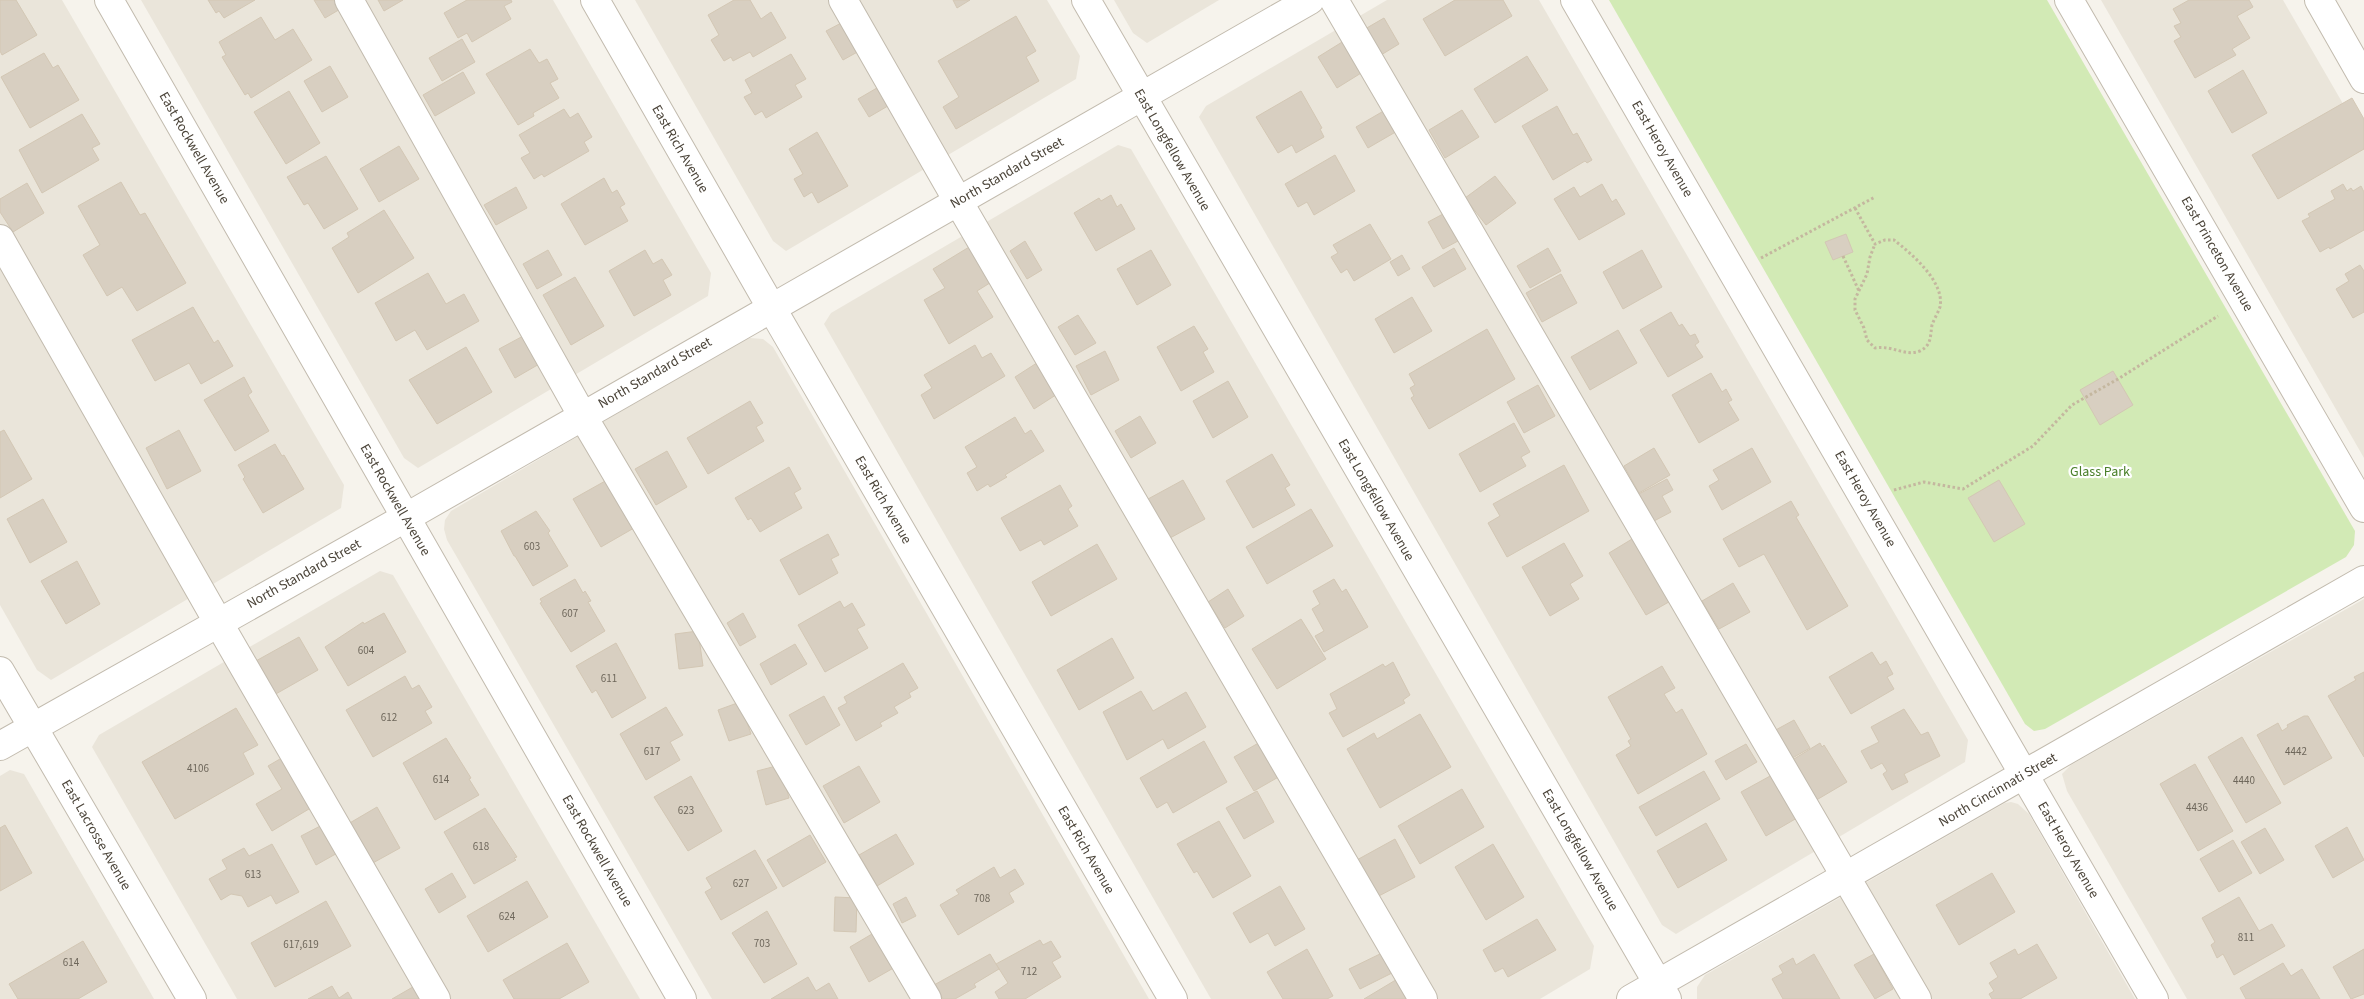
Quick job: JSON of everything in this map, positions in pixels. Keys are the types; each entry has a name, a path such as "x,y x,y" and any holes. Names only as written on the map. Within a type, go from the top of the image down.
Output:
{"street":[{"name":"East Rockwell Avenue","path":"109,0 682,999"},
{"path":"349,0 582,416 928,999"},
{"name":"East Rich Avenue","path":"595,0 770,307 1172,999"},
{"path":"843,0 1423,999"},
{"name":"East Longfellow Avenue","path":"1086,0 1662,991"},
{"name":"North Standard Street","path":"0,746 405,518 770,307 1310,0"},
{"path":"1334,0 1917,999"},
{"name":"East Heroy Avenue","path":"1575,0 2154,999"},
{"name":"East Princeton Avenue","path":"2069,0 2364,508"},
{"path":"2319,0 2364,79"},
{"path":"0,239 436,999"},
{"name":"North Cincinnati Street","path":"1631,999 1662,991 1846,876 2364,580"},
{"name":"East Lacrosse Avenue","path":"0,671 192,999"}],"path":[{"path":"1734,273 1875,197"},
{"path":"1855,208 1875,244"},
{"path":"1885,240 1894,240 1930,273 1937,284 1940,306 1928,345 1920,351 1903,353 1893,347 1875,348 1871,346 1855,310 1855,299 1868,274 1870,257 1875,244 1885,240"},
{"path":"1843,256 1859,291"},
{"path":"1868,504 1902,487 1924,482 1963,489 2033,446 2072,405 2223,314"}],"shaded area":[{"path":"0,0 62,0 344,485 341,508 51,680 37,670 0,605"},
{"path":"141,0 553,0 711,273 708,296 418,468 404,458"},
{"path":"635,0 1047,0 1080,56 1076,79 786,251 773,241"},
{"path":"1114,0 1219,0 1147,43 1133,33"},
{"path":"1387,0 1539,0 1968,740 1965,762 1676,934 1662,925 1199,117 1206,106"},
{"path":"2101,0 2283,0 2364,140 2364,458"},
{"path":"1118,145 1131,149 1594,946 1590,969 1540,999 1211,999 824,324 831,313"},
{"path":"750,338 763,339 773,347 1149,999 712,999 447,540 444,529 445,520 451,511 738,342"},
{"path":"380,571 393,575 640,999 237,999 92,747 99,735"},
{"path":"2364,599 2364,999 2187,999 2067,791 2062,774 2071,765"},
{"path":"10,770 24,774 154,999 0,999 0,776"},
{"path":"2005,803 2018,804 2029,814 2135,999 1697,999 1697,987 1705,975"}],"green space":[{"name":"Glass Park","path":"1609,0 2047,0 2355,531 2354,545 2346,557 2045,729 2034,731 2025,724"}],"building":[{"path":"0,0 16,0 37,35 2,55 0,51"},
{"path":"208,0 255,0 224,18 219,11 216,13"},
{"path":"314,0 338,0 342,8 325,18"},
{"path":"378,0 403,0 384,11"},
{"path":"467,0 511,0 512,2 504,6 511,19 472,42 467,33 458,38 444,13"},
{"path":"734,0 750,0 761,19 771,12 786,38 753,57 750,52 733,61 731,57 724,61 711,40 719,35 708,15"},
{"path":"953,0 970,0 957,8"},
{"path":"1455,0 1503,0 1512,16 1445,56 1423,19"},
{"path":"2189,0 2249,0 2253,7 2237,16 2250,38 2232,49 2236,55 2195,78 2174,41 2181,37 2174,26 2181,23 2173,9"},
{"path":"1016,16 1036,51 1026,57 1039,81 956,129 943,107 959,97 938,61"},
{"path":"261,17 275,40 293,29 312,60 251,98 248,93 245,95 222,57 226,55 219,42"},
{"path":"1384,18 1399,44 1381,55 1365,29"},
{"path":"845,21 861,50 843,60 826,31"},
{"path":"462,39 475,62 442,81 429,58"},
{"path":"1347,39 1366,70 1337,88 1318,57"},
{"path":"530,49 539,63 547,59 558,79 550,83 559,98 533,113 534,116 518,125 486,74"},
{"path":"44,53 53,68 58,65 79,100 30,128 1,77"},
{"path":"791,54 806,79 795,85 802,97 766,118 762,111 755,115 744,97 752,93 745,80"},
{"path":"1527,56 1548,90 1495,123 1474,89"},
{"path":"330,66 348,97 322,112 304,81"},
{"path":"2243,70 2267,113 2232,133 2208,91"},
{"path":"463,72 475,93 435,116 423,95"},
{"path":"882,85 893,103 869,117 858,99"},
{"path":"289,91 320,143 286,164 254,112"},
{"path":"1301,91 1322,128 1320,129 1324,137 1296,153 1292,145 1278,153 1256,117"},
{"path":"2352,98 2364,119 2364,149 2278,199 2252,155"},
{"path":"1557,106 1573,135 1577,133 1592,160 1587,163 1585,161 1553,180 1522,126"},
{"path":"564,109 570,118 578,113 592,137 584,142 589,151 544,177 542,174 534,179 521,158 530,153 519,135"},
{"path":"1387,109 1399,130 1368,148 1356,127"},
{"path":"1462,110 1479,137 1445,158 1429,130"},
{"path":"82,114 100,144 92,148 99,160 42,193 19,150"},
{"path":"817,132 848,186 818,203 812,192 804,197 794,179 803,174 789,149"},
{"path":"399,146 419,179 379,202 360,169"},
{"path":"1335,155 1355,191 1314,215 1307,202 1298,207 1285,184"},
{"path":"326,156 358,209 324,229 308,203 304,205 287,177"},
{"path":"1495,176 1516,203 1486,225 1465,198"},
{"path":"604,178 612,193 617,190 625,204 620,207 628,221 585,245 561,204"},
{"path":"121,182 140,215 145,213 186,283 137,311 122,287 107,296 83,255 100,245 78,206"},
{"path":"27,183 44,213 13,232 0,212 0,199"},
{"path":"1602,184 1612,202 1616,199 1625,214 1579,240 1554,199 1574,187 1580,197"},
{"path":"2343,184 2347,191 2351,188 2353,191 2361,186 2364,192 2364,230 2330,249 2329,247 2320,252 2302,221 2310,217 2308,214 2335,199 2331,191"},
{"path":"516,187 527,208 496,225 484,205"},
{"path":"1111,195 1117,207 1121,204 1135,229 1096,251 1074,213 1099,198 1101,201"},
{"path":"384,210 414,258 358,293 332,248 349,237 347,233"},
{"path":"1443,214 1458,241 1443,249 1428,222"},
{"path":"1370,224 1391,259 1354,281 1347,269 1341,273 1331,257 1338,253 1333,245"},
{"path":"1846,234 1853,252 1833,260 1825,242"},
{"path":"979,241 1001,276 977,291 993,317 949,344 924,300 945,288 933,269"},
{"path":"1025,241 1042,270 1027,279 1010,251"},
{"path":"1454,248 1466,269 1434,287 1422,267"},
{"path":"1548,248 1561,271 1530,288 1517,266"},
{"path":"548,250 562,275 537,289 523,264"},
{"path":"645,250 653,264 662,259 672,275 663,280 671,295 634,316 609,271"},
{"path":"1151,250 1171,285 1137,305 1117,269"},
{"path":"1642,250 1662,287 1623,309 1603,272"},
{"path":"1402,255 1410,269 1398,276 1390,262"},
{"path":"2360,265 2364,271 2364,312 2353,318 2336,289 2349,281 2345,274"},
{"path":"428,273 446,304 464,294 479,321 427,350 415,330 396,341 375,303"},
{"path":"1561,274 1577,303 1542,322 1526,293"},
{"path":"575,277 604,326 571,345 543,295"},
{"path":"1412,297 1432,331 1394,353 1375,319"},
{"path":"193,307 214,343 218,340 233,366 201,384 189,363 155,381 132,340"},
{"path":"1671,312 1679,326 1682,324 1690,336 1695,334 1699,342 1695,345 1703,357 1668,377 1640,330"},
{"path":"1078,315 1096,343 1075,355 1058,327"},
{"path":"1194,326 1208,349 1203,352 1214,372 1181,391 1157,347"},
{"path":"1487,329 1515,379 1429,429 1411,398 1414,396 1410,388 1415,385 1409,374"},
{"path":"1618,330 1637,363 1590,390 1571,357"},
{"path":"525,335 541,363 515,378 499,349"},
{"path":"975,345 982,358 991,353 1005,376 934,419 921,395 932,388 924,375"},
{"path":"466,347 492,392 437,424 409,380"},
{"path":"1105,351 1119,380 1091,395 1076,366"},
{"path":"1043,359 1062,391 1034,409 1015,377"},
{"path":"2113,371 2133,405 2100,425 2080,390"},
{"path":"1711,373 1722,392 1726,389 1732,400 1728,402 1739,420 1699,443 1672,395"},
{"path":"244,377 252,392 248,395 269,431 235,451 204,400"},
{"path":"1228,381 1248,417 1213,438 1193,401"},
{"path":"1538,385 1555,416 1524,433 1507,402"},
{"path":"750,401 763,423 756,427 764,441 708,474 687,438"},
{"path":"1140,416 1156,443 1131,458 1115,431"},
{"path":"1015,417 1025,434 1031,430 1044,451 1005,475 1007,477 990,487 988,484 977,491 967,473 977,467 965,447"},
{"path":"1514,423 1530,452 1521,457 1526,466 1480,492 1459,454"},
{"path":"4,430 32,479 0,498 0,432"},
{"path":"179,430 201,471 167,489 146,448"},
{"path":"275,444 282,456 284,455 304,489 263,513 243,479 245,477 238,465"},
{"path":"1654,448 1670,475 1639,493 1624,466"},
{"path":"1752,448 1771,482 1722,510 1709,486 1719,480 1713,470"},
{"path":"667,451 687,487 656,505 635,469"},
{"path":"1272,454 1290,485 1285,488 1295,505 1253,528 1226,481"},
{"path":"1564,465 1589,511 1507,557 1488,523 1500,516 1493,504"},
{"path":"789,467 801,489 794,493 802,508 760,532 751,518 748,520 735,498"},
{"path":"1667,479 1673,490 1662,496 1671,512 1654,521 1637,495"},
{"path":"607,480 634,528 601,547 573,499"},
{"path":"1183,480 1205,519 1170,538 1148,499"},
{"path":"1999,480 2025,524 1994,542 1968,498"},
{"path":"1060,485 1072,506 1068,509 1078,526 1044,545 1041,540 1020,551 1001,518"},
{"path":"43,499 67,542 30,563 7,519"},
{"path":"1791,501 1799,515 1796,517 1848,606 1807,630 1764,554 1739,567 1723,539"},
{"path":"1311,509 1333,546 1267,584 1246,547"},
{"path":"536,511 550,531 548,533 568,566 533,586 501,531"},
{"path":"828,534 839,555 831,559 838,573 799,595 780,560"},
{"path":"1637,536 1674,599 1646,615 1609,553"},
{"path":"1564,543 1583,576 1570,584 1579,599 1550,616 1522,567"},
{"path":"1097,544 1117,579 1051,616 1032,582"},
{"path":"77,561 100,604 66,624 41,581"},
{"path":"575,579 583,593 585,591 591,601 588,602 605,631 571,652 540,603 542,602 540,599"},
{"path":"1334,579 1342,592 1346,589 1368,627 1324,652 1315,636 1324,631 1312,609 1320,604 1313,591"},
{"path":"1733,583 1750,612 1719,629 1702,601"},
{"path":"1228,589 1244,616 1225,628 1208,602"},
{"path":"840,601 844,608 852,603 865,625 857,629 868,648 825,672 798,625"},
{"path":"384,613 406,652 348,686 325,647 363,622 364,624"},
{"path":"743,613 756,637 740,646 727,623"},
{"path":"1301,619 1326,659 1277,689 1252,649"},
{"path":"698,631 703,666 679,669 675,634"},
{"path":"299,637 318,670 274,695 254,662"},
{"path":"1112,638 1134,678 1079,710 1057,670"},
{"path":"616,643 646,698 612,718 596,690 592,693 576,666"},
{"path":"795,644 807,664 771,685 760,664"},
{"path":"1872,652 1880,665 1886,661 1893,674 1887,677 1894,689 1851,714 1829,677"},
{"path":"1393,662 1410,695 1403,700 1405,703 1343,737 1329,713 1337,709 1330,694 1383,664 1385,667"},
{"path":"903,663 918,688 909,693 911,697 894,707 898,713 880,723 882,726 856,741 838,708 847,703 844,697"},
{"path":"1662,666 1675,688 1664,694 1676,713 1682,709 1707,754 1638,794 1616,755 1631,746 1628,741 1631,739 1608,697"},
{"path":"2364,672 2364,757 2328,696 2356,680 2354,677"},
{"path":"405,676 412,689 419,685 432,707 425,711 432,723 373,757 346,710"},
{"path":"1141,691 1153,711 1186,692 1206,727 1168,749 1163,739 1127,760 1103,712"},
{"path":"824,696 840,725 806,745 789,715"},
{"path":"740,702 751,734 729,741 718,710"},
{"path":"666,707 683,735 670,742 680,760 646,780 620,734"},
{"path":"236,708 258,745 243,753 254,774 175,819 142,762"},
{"path":"1904,709 1921,735 1928,732 1940,756 1904,774 1908,782 1892,790 1883,774 1887,771 1882,763 1871,769 1861,751 1879,742 1871,727"},
{"path":"1420,714 1451,767 1380,808 1347,749 1374,733 1377,739"},
{"path":"2304,716 2308,716 2332,758 2284,785 2257,735 2278,723 2282,731 2288,727 2287,725"},
{"path":"1794,720 1810,748 1789,760 1772,732"},
{"path":"2242,737 2281,803 2246,823 2208,757"},
{"path":"446,738 471,778 469,779 479,795 435,820 403,763"},
{"path":"1204,741 1227,782 1173,813 1167,802 1157,808 1140,778"},
{"path":"1262,741 1282,775 1254,791 1234,757"},
{"path":"1820,743 1822,747 1824,745 1847,782 1813,802 1789,762"},
{"path":"1746,744 1757,762 1726,780 1715,761"},
{"path":"285,756 314,806 272,831 256,804 282,789 268,766"},
{"path":"2195,764 2233,831 2198,851 2160,784"},
{"path":"780,765 789,798 766,805 757,771"},
{"path":"859,766 880,802 844,823 823,786"},
{"path":"1704,771 1720,799 1656,836 1639,807"},
{"path":"1772,775 1797,818 1766,836 1741,792"},
{"path":"691,776 722,831 688,851 654,797"},
{"path":"1462,789 1484,827 1420,864 1398,826"},
{"path":"1257,791 1274,822 1244,839 1226,808"},
{"path":"377,807 400,848 371,864 348,824"},
{"path":"485,808 517,857 514,858 516,860 474,884 444,832"},
{"path":"1219,821 1251,876 1213,898 1197,871 1194,873 1177,844"},
{"path":"326,823 341,851 316,865 301,836"},
{"path":"1706,823 1727,860 1678,888 1657,851"},
{"path":"5,825 32,873 0,891 0,828"},
{"path":"2347,827 2364,860 2333,878 2315,846"},
{"path":"2265,828 2284,860 2260,874 2241,842"},
{"path":"896,834 914,864 877,886 859,855"},
{"path":"810,835 826,862 783,887 767,860"},
{"path":"1395,839 1415,877 1375,898 1355,861"},
{"path":"2233,840 2252,873 2219,892 2200,859"},
{"path":"272,844 299,892 276,904 271,895 248,907 242,896 231,894 221,900 209,879 227,869 222,860 244,848 249,856"},
{"path":"1493,844 1524,897 1486,920 1455,867"},
{"path":"755,850 777,888 721,920 705,892 712,888 706,878"},
{"path":"994,867 1000,878 1015,869 1024,884 1009,893 1014,902 958,935 940,905 959,894 956,890"},
{"path":"452,873 466,897 439,913 425,889"},
{"path":"1992,873 2015,912 1959,945 1936,905"},
{"path":"527,881 548,917 488,952 467,916"},
{"path":"1280,886 1305,929 1275,946 1268,933 1250,943 1233,913"},
{"path":"835,897 857,898 856,932 834,931"},
{"path":"906,897 916,916 902,923 893,904"},
{"path":"2239,897 2259,931 2272,924 2285,946 2234,975 2223,954 2217,958 2211,945 2215,942 2202,918"},
{"path":"326,901 351,946 275,987 251,943"},
{"path":"767,911 797,964 764,983 732,933"},
{"path":"1537,919 1556,950 1508,977 1503,968 1495,972 1483,950"},
{"path":"877,931 897,966 869,982 850,947"},
{"path":"1040,940 1043,945 1051,941 1061,957 1052,962 1061,977 1025,999 999,999 995,992 1008,983 996,964"},
{"path":"83,941 107,982 78,999 18,999 9,984"},
{"path":"567,943 589,982 559,999 514,999 503,980"},
{"path":"2037,944 2057,978 2020,999 1992,999 1989,994 1994,991 1989,983 1998,977 1990,963 2015,949 2018,955"},
{"path":"1307,949 1333,996 1327,999 1283,999 1267,972"},
{"path":"2364,949 2364,994 2351,999 2333,967"},
{"path":"1382,953 1392,973 1360,989 1349,969"},
{"path":"990,954 999,969 974,984 976,987 955,999 943,999 934,985"},
{"path":"1814,954 1840,999 1783,999 1772,979 1783,973 1779,966 1793,958 1796,965"},
{"path":"1874,954 1893,989 1875,999 1854,965"},
{"path":"2283,963 2291,976 2302,969 2320,999 2246,999 2240,988"},
{"path":"808,977 816,991 829,983 838,999 771,999"},
{"path":"1399,978 1411,999 1364,999"},
{"path":"418,984 426,999 392,999"},
{"path":"332,986 339,998 348,992 352,999 308,999"}]}
